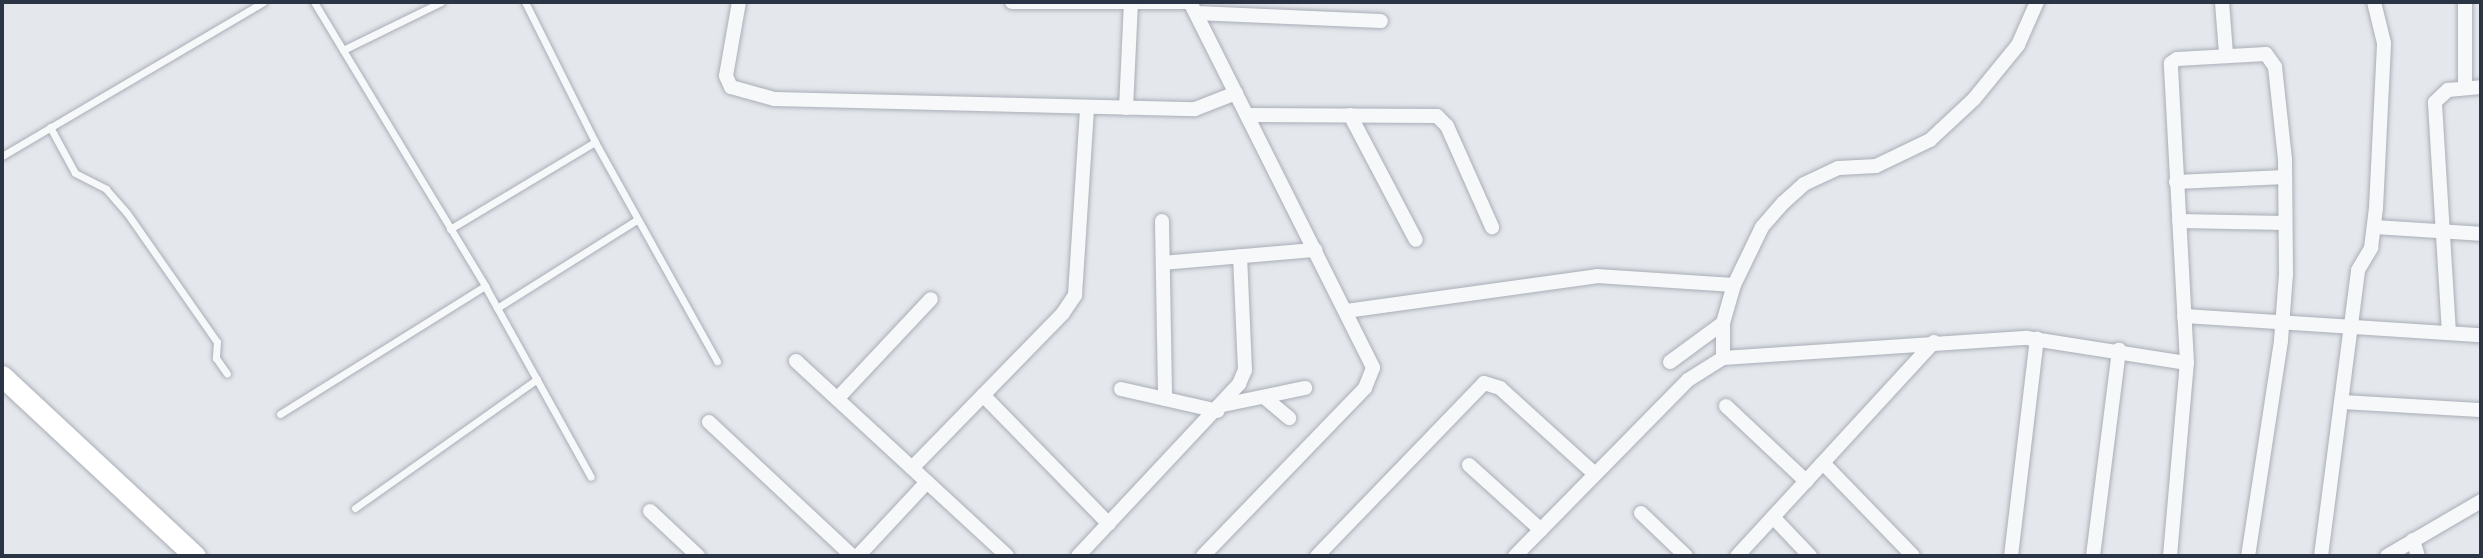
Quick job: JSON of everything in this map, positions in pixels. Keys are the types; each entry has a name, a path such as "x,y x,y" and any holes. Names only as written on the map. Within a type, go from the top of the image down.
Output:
{"main road":[{"path":"2,376 195,556"}],"street":[{"path":"738,2 726,76 731,87 774,99 1195,110 1236,93"},
{"path":"1012,2 1192,5 1381,22"},
{"path":"1126,108 1131,2"},
{"path":"1723,358 1723,323 1734,285 1762,227 1804,184 1839,168 1876,166 1902,158 1930,140 1974,99 2018,45 2037,2"},
{"path":"2222,2 2226,54"},
{"path":"2321,556 2358,270 2371,248 2374,227 2384,43 2374,2"},
{"path":"2465,2 2465,88"},
{"path":"1192,5 1369,356 1372,378 1203,556"},
{"path":"2170,556 2187,363 2171,63 2177,59 2226,54 2266,54 2272,59 2285,177 2283,322 2248,556"},
{"path":"2449,333 2445,231 2435,102 2448,90 2481,87"},
{"path":"912,468 1075,295 1087,107"},
{"path":"1247,115 1437,116 1447,126 1492,227"},
{"path":"1350,115 1416,240"},
{"path":"2176,182 2285,177"},
{"path":"1162,221 1166,399"},
{"path":"2179,221 2286,223"},
{"path":"2374,227 2481,234"},
{"path":"1163,263 1315,250"},
{"path":"1078,556 1221,408 1245,370 1240,256"},
{"path":"1346,311 1597,276 1734,285"},
{"path":"837,399 931,299"},
{"path":"2184,316 2481,335"},
{"path":"1670,362 1723,323"},
{"path":"1515,556 1688,380 1723,358 1934,342 2037,339 2187,363"},
{"path":"2011,556 2037,339"},
{"path":"1737,556 1934,342"},
{"path":"2093,556 2119,350"},
{"path":"796,361 1007,556"},
{"path":"1317,556 1484,383 1500,388 1595,474"},
{"path":"1121,389 1221,408 1305,388"},
{"path":"983,395 1109,524"},
{"path":"1264,397 1289,418"},
{"path":"2341,402 2481,410"},
{"path":"1726,406 1806,481"},
{"path":"709,422 852,556"},
{"path":"1823,463 1913,556"},
{"path":"1469,465 1541,530"},
{"path":"858,556 927,482"},
{"path":"2387,556 2481,501"},
{"path":"650,511 698,556"},
{"path":"1641,513 1686,556"},
{"path":"1773,517 1810,556"},
{"path":"2413,540 2418,556"}],"lane":[{"path":"2,156 263,2"},
{"path":"314,2 485,286 591,477"},
{"path":"342,50 441,2"},
{"path":"524,2 595,142 717,361"},
{"path":"50,127 75,173 106,189 127,213 217,342 216,358 227,374"},
{"path":"450,229 595,142"},
{"path":"497,308 637,220"},
{"path":"280,414 485,286"},
{"path":"355,508 537,379"}]}
